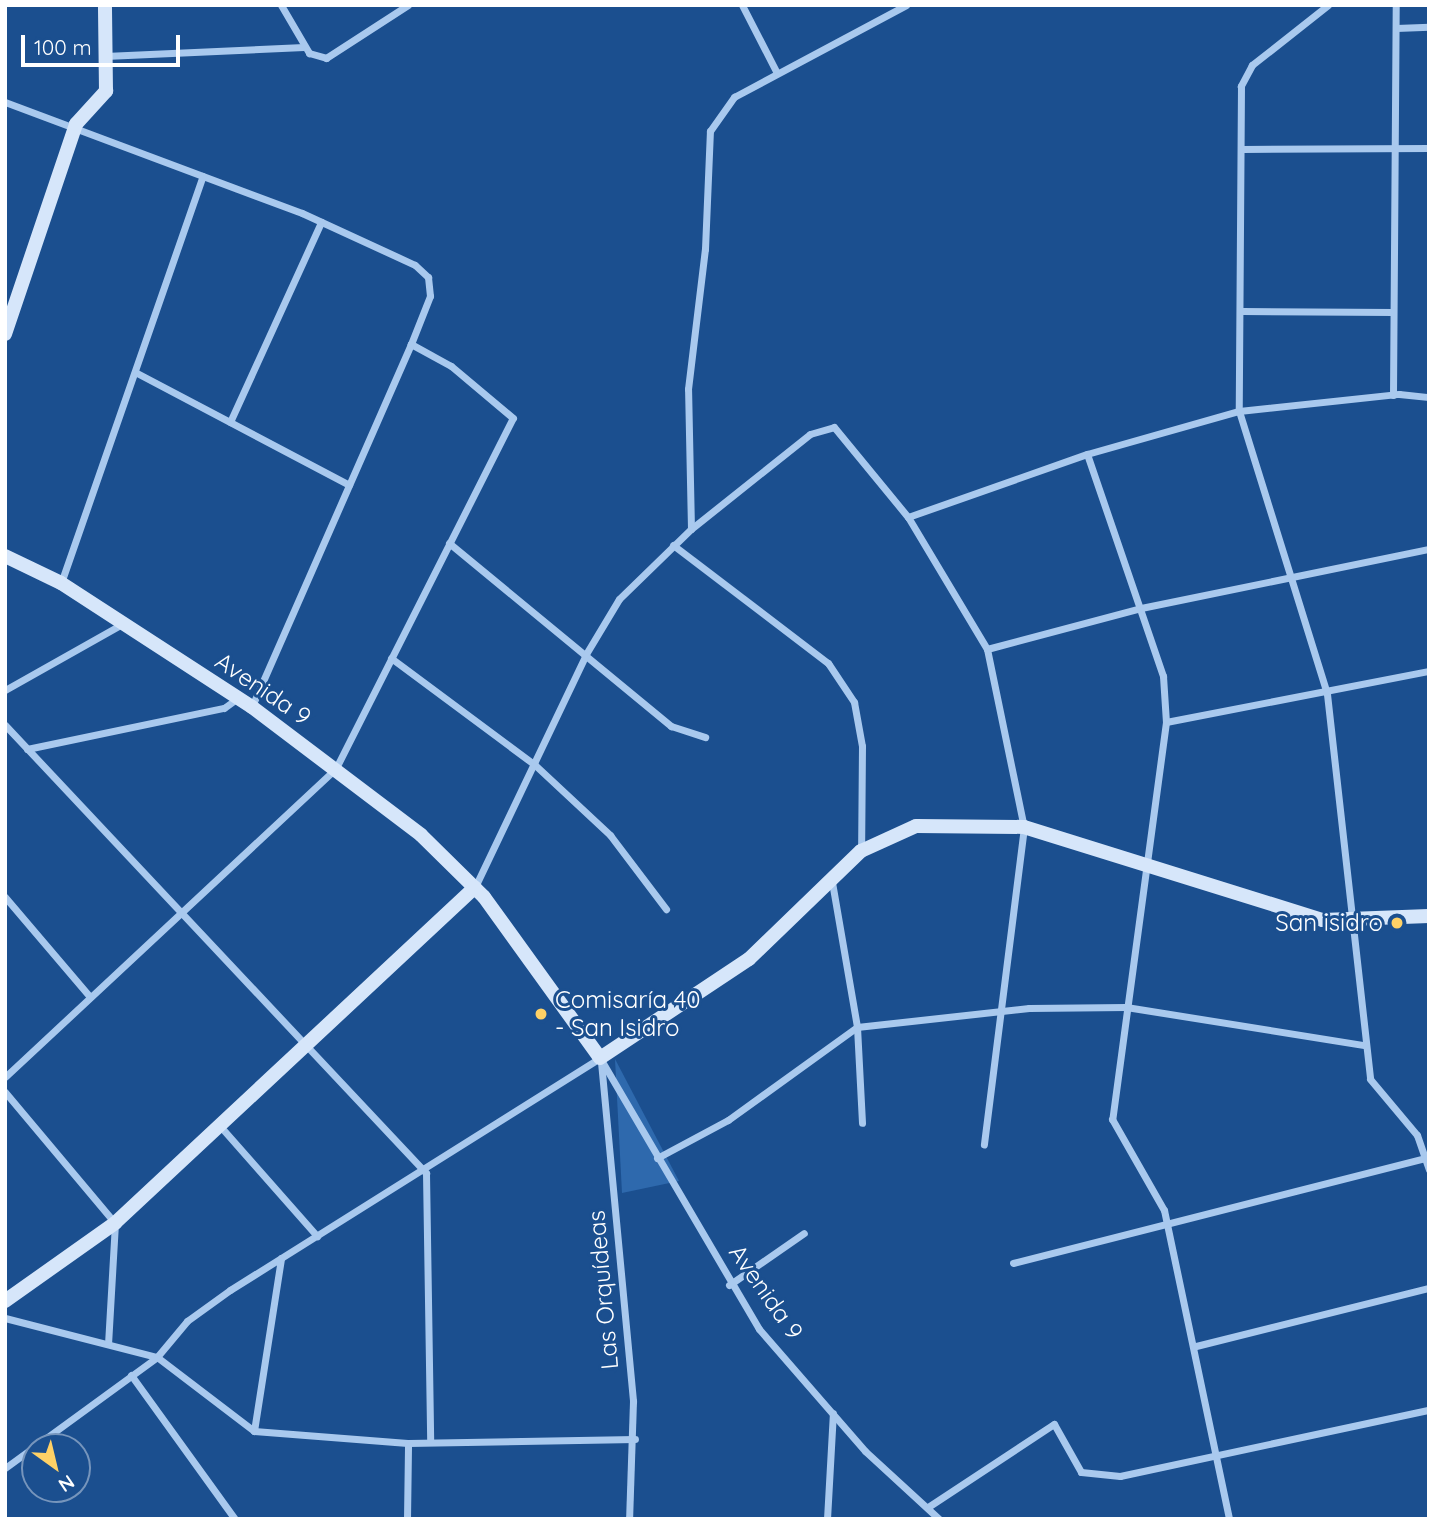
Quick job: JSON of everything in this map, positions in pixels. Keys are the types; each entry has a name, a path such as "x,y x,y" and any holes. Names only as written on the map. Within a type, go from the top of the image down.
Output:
{"main road":[{"path":"5,334 9,310 76,124 106,91 105,5"},
{"name":"Avenida 9","path":"6,557 61,583 124,623 239,698 336,768 475,887 600,1058"},
{"path":"600,1058 733,972 832,882 861,851 895,833 938,823 1024,827 1323,920 1354,923 1429,916"},
{"path":"5,1301 115,1223 475,887"}],"street":[{"path":"281,5 304,47 316,57 338,53 408,5"},
{"path":"742,5 777,73"},
{"path":"691,529 688,389 705,248 710,131 734,97 906,5"},
{"path":"1328,5 1252,65 1241,86 1242,310 1239,411 1288,577 1327,694 1354,923 1364,1045 1375,1090 1418,1135 1429,1170"},
{"path":"1392,394 1396,5"},
{"path":"1396,28 1429,27"},
{"path":"105,56 304,47"},
{"path":"5,102 76,124 321,222 423,270 430,296 252,707"},
{"path":"1242,149 1429,148"},
{"path":"61,583 203,176"},
{"path":"230,422 321,222"},
{"path":"1242,310 1393,312"},
{"path":"5,1077 336,768 513,418 451,366 411,344"},
{"path":"135,372 349,485"},
{"path":"908,517 1087,454 1239,411 1392,394 1429,397"},
{"path":"475,887 586,654 619,599 691,529 821,428 843,432 908,517 987,649 1024,827 984,1144"},
{"path":"1087,454 1163,676 1166,722 1149,865 1126,1007 1112,1119 1168,1225 1196,1346 1228,1519"},
{"path":"449,543 671,726 705,737"},
{"path":"673,545 828,663 854,702 862,746 861,851"},
{"path":"987,649 1141,608 1429,549"},
{"path":"5,690 124,623"},
{"path":"391,658 535,765 610,835 666,909"},
{"path":"1166,722 1327,694 1429,671"},
{"path":"27,749 224,708 239,698"},
{"path":"5,725 426,1172 430,1442"},
{"path":"832,882 857,1027 862,1123"},
{"path":"5,898 90,997"},
{"path":"657,1158 728,1120 857,1027 1001,1011 1126,1007 1364,1045"},
{"path":"5,1468 158,1357 187,1321 281,1258 426,1172 600,1058"},
{"name":"Avenida 9","path":"600,1058 729,1285 833,1413 939,1519"},
{"name":"Las Orquídeas","path":"600,1058 635,1439 628,1519"},
{"path":"5,1092 115,1223 108,1344"},
{"path":"218,1124 317,1236"},
{"path":"1013,1263 1427,1157"},
{"path":"729,1285 804,1233"},
{"path":"254,1431 281,1258"},
{"path":"1196,1346 1429,1288"},
{"path":"5,1318 158,1357 254,1431 408,1443 635,1439"},
{"path":"131,1375 235,1519"},
{"path":"929,1507 1054,1424 1081,1472 1120,1476 1216,1458 1429,1410"},
{"path":"827,1519 833,1413"},
{"path":"407,1519 408,1443"}],"shaded area":[{"path":"615,1059 679,1181 622,1193"}],"place":[{"name":"San isidro","path":"1397,923"},
{"name":"Comisaría 40 - San Isidro","path":"541,1014"}]}
